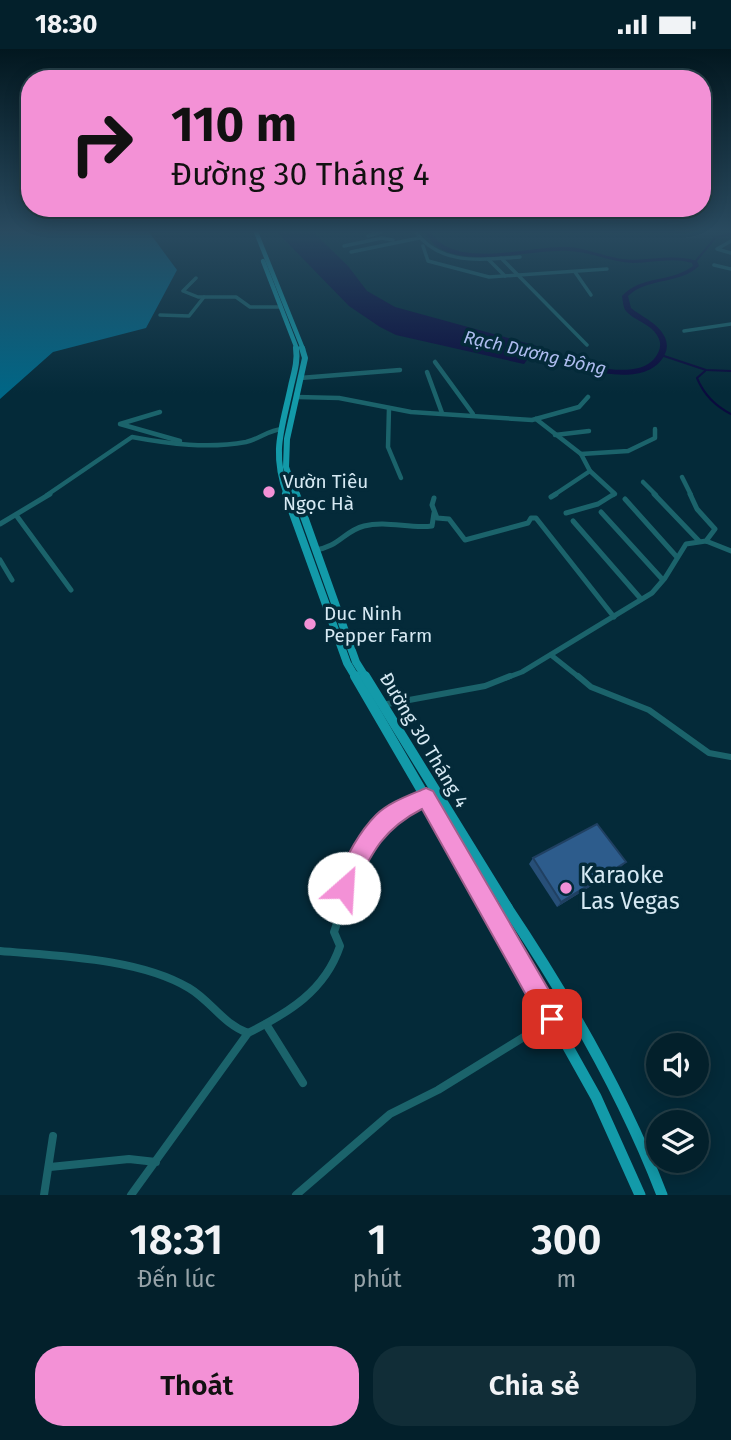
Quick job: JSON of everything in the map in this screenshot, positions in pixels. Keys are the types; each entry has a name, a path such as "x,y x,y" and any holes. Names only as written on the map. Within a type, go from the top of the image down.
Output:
{"main road":[{"name":"Đường 30 Tháng 4","path":"275,285 279,307 295,332 297,350 286,452 286,483"},
{"name":"Đường 30 Tháng 4","path":"276,285 305,358 282,429 278,457 347,663 519,925 610,1078 643,1145 662,1195"},
{"name":"Đường 30 Tháng 4","path":"304,532 315,550 356,663 377,707 596,1097 640,1195"},
{"path":"503,931 519,925"}],"street":[{"path":"189,285 183,291 205,297 232,296 250,307 279,307"},
{"path":"528,285 587,345"},
{"path":"584,285 591,295"},
{"path":"160,315 189,316 205,297"},
{"path":"684,331 731,324"},
{"path":"435,362 441,376 464,397 473,414"},
{"path":"300,378 400,370"},
{"path":"426,372 442,413"},
{"path":"293,397 339,398 389,408 536,419 579,407 588,397"},
{"path":"389,408 388,447 401,478"},
{"path":"160,412 120,424 184,443"},
{"path":"536,419 581,454 590,471 615,495 594,505 566,513"},
{"path":"0,524 128,438 139,436 158,442 223,446 251,441 273,430 282,429"},
{"path":"581,454 628,451 655,438 655,429"},
{"path":"555,435 589,431"},
{"path":"551,497 590,471"},
{"path":"377,707 503,681 551,655 641,599 663,580 686,544 703,541 715,529 697,509 682,477"},
{"path":"643,482 703,541 731,551"},
{"path":"315,550 334,548 354,530 363,526 398,524 416,529 432,526 434,498"},
{"path":"625,499 677,556"},
{"path":"601,512 663,580"},
{"path":"434,513 437,518 450,521 465,540 528,523 531,518 536,518 614,617"},
{"path":"16,515 71,590"},
{"path":"573,521 641,599"},
{"path":"0,560 12,580"},
{"path":"551,655 591,687 649,710 709,753 731,757"},
{"path":"131,1195 248,1033 294,1008 334,964 340,946 335,927 347,896 344,888 360,855 383,822 393,813 426,797"},
{"path":"0,951 116,966 172,981 189,989 237,1029 248,1033"},
{"path":"296,1195 390,1114 438,1090 552,1019"},
{"path":"266,1024 303,1083"},
{"path":"44,1195 53,1136"},
{"path":"50,1167 129,1159 156,1162"}],"shaded area":[{"path":"0,285 169,285 146,328 53,352 0,399"},
{"path":"329,285 363,285 367,291 395,307 537,346 524,364 396,335 349,306"}],"building":[{"name":"Karaoke Las Vegas","path":"597,824 626,862 561,902 533,858"}],"waterway":[{"name":"Rạch Dương Đông","path":"521,349 573,364 616,372 635,372 650,367 662,354 664,344 652,325 628,309 625,296 638,285"},
{"path":"661,355 706,370 731,371"},
{"path":"705,371 697,378 703,390 715,404 731,414"}],"place":[{"name":"Vườn Tiêu Ngọc Hà","path":"269,492"},
{"name":"Duc Ninh Pepper Farm","path":"310,624"},
{"name":"Karaoke Las Vegas","path":"566,888"}],"route":[{"path":"344,888 360,855 383,822 393,813 426,797 552,1019"}]}
